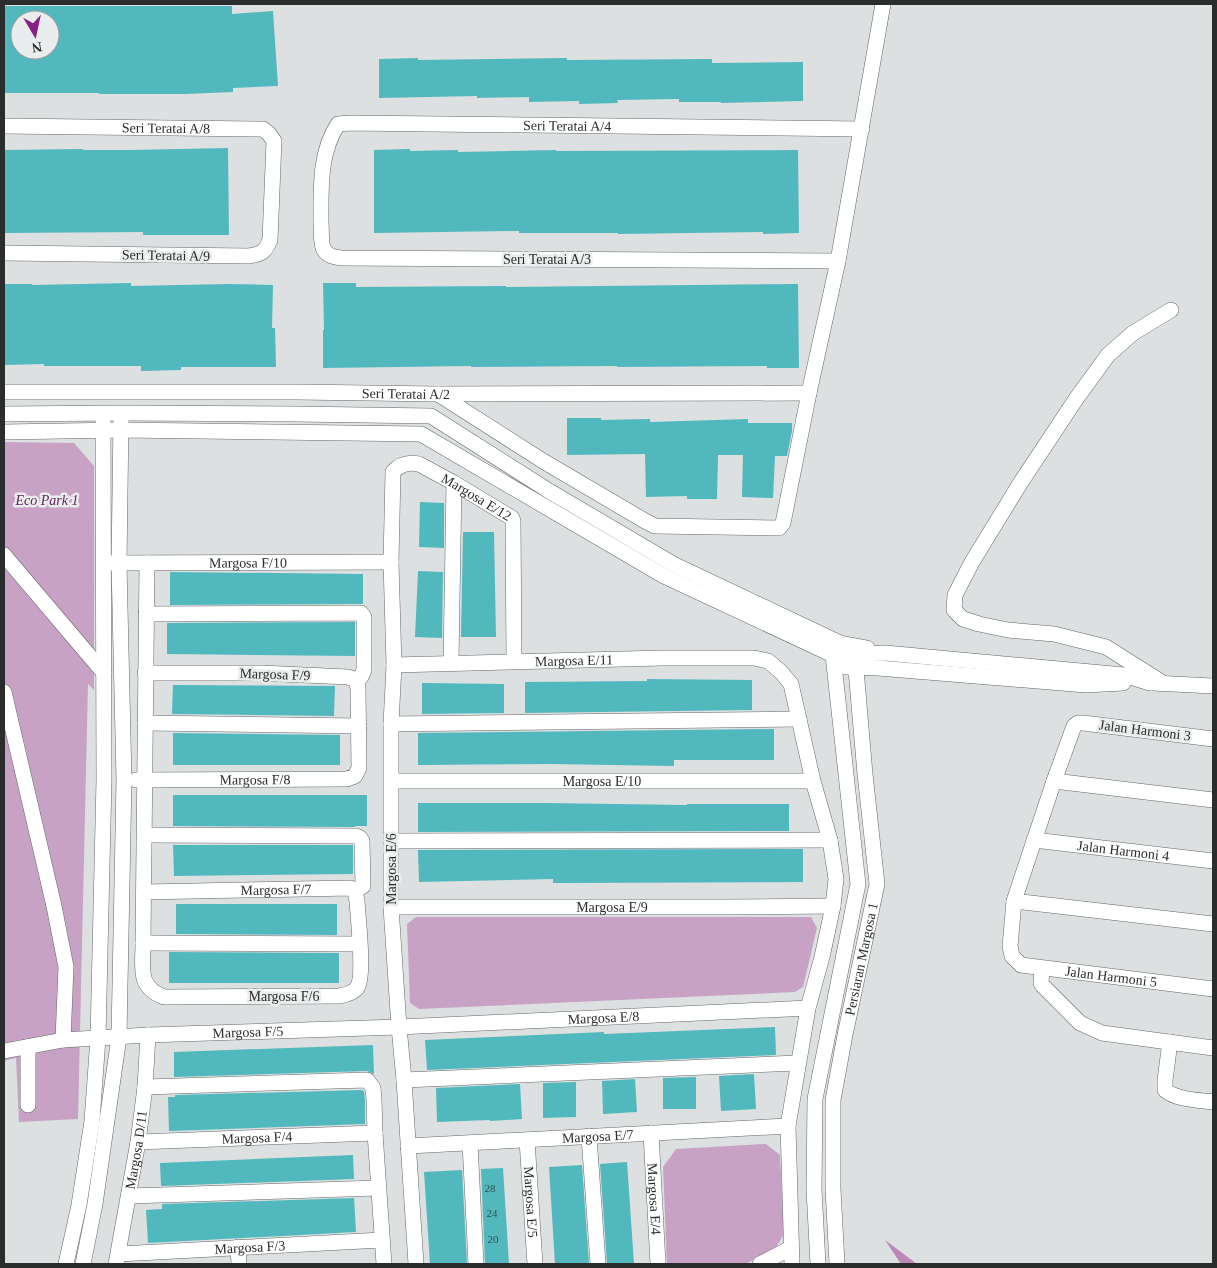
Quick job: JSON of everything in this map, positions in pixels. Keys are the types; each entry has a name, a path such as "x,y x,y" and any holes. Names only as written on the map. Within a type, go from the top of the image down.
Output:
{"street":[{"path":"438,394 543,461 656,526 779,528 783,523 838,261 883,4"},
{"name":"Seri Teratai A/4","path":"320,186 328,142 338,124 862,129"},
{"name":"Seri Teratai A/8","path":"4,126 263,129 274,141 272,190"},
{"name":"Seri Teratai A/3","path":"320,186 322,247 330,256 341,258 838,261"},
{"name":"Seri Teratai A/9","path":"4,253 249,256 260,254 266,249 270,240 272,190"},
{"path":"1157,683 1106,647 1054,634 1008,630 979,624 963,619 954,610 955,595 972,562 1076,398 1108,355 1133,334 1171,310"},
{"name":"Seri Teratai A/2","path":"4,392 809,394"},
{"path":"66,1264 79,1205 92,1121 98,1038 104,780 103,413"},
{"path":"4,414 121,413 431,416 549,491 673,564 856,667 862,675 878,668 1086,685 1157,683 1213,686"},
{"path":"83,1264 95,1204 119,1037 124,780 119,564 121,413"},
{"path":"297,414 297,432"},
{"path":"399,416 399,434"},
{"path":"4,432 122,430 422,434 664,576 836,655 885,653 1124,675 1157,683"},
{"name":"Margosa E/12","path":"393,472 405,464 419,464 454,482 512,518 514,661"},
{"name":"Margosa E/6","path":"393,472 391,562 394,664 391,724 391,907 416,1264"},
{"path":"451,662 454,482"},
{"path":"4,556 104,673"},
{"name":"Margosa F/10","path":"104,563 391,562"},
{"path":"145,835 356,836 360,838 362,841 363,886 355,891 360,944 143,943 147,563"},
{"path":"145,723 359,726 356,680 361,677 364,670 364,617 361,613 146,614"},
{"path":"856,667 885,653"},
{"name":"Persiaran Margosa 1","path":"818,1264 814,1189 814,1099 858,884 836,655"},
{"name":"Margosa E/11","path":"394,664 662,658 754,658 768,661 791,684 799,719"},
{"name":"Persiaran Margosa 1","path":"837,1264 833,1189 832,1100 877,884 856,667"},
{"name":"Margosa F/9","path":"146,672 261,673 348,677 356,680"},
{"path":"4,692 54,906 66,967 63,1040"},
{"path":"391,724 799,719 813,782 830,840 836,879 833,906 822,957 808,1008 788,1126 792,1264"},
{"name":"Jalan Harmoni 3","path":"1054,781 1074,726 1078,723 1213,739"},
{"name":"Margosa F/8","path":"104,780 347,779 355,776 359,768 359,726"},
{"name":"Margosa E/10","path":"392,781 813,782"},
{"path":"1213,800 1054,781 1014,901 1213,924"},
{"path":"390,841 830,840"},
{"name":"Jalan Harmoni 4","path":"1034,840 1213,861"},
{"name":"Margosa F/7","path":"144,892 346,888 351,888 355,891"},
{"name":"Jalan Harmoni 5","path":"1014,901 1010,946 1012,956 1020,965 1213,989"},
{"name":"Margosa E/9","path":"391,907 833,906"},
{"name":"Margosa F/6","path":"143,943 144,977 148,988 164,997 339,996 350,993 357,988 361,975 360,944"},
{"path":"822,957 859,966"},
{"path":"1042,968 1042,986 1080,1023 1090,1028 1102,1033 1213,1048"},
{"name":"Margosa E/8","path":"399,1027 808,1008"},
{"name":"Margosa F/5","path":"4,1051 63,1040 148,1035 399,1027"},
{"name":"Margosa D/11","path":"117,1259 146,1087 148,1035"},
{"path":"1170,1042 1165,1090 1170,1094 1180,1097 1213,1102"},
{"path":"28,1046 28,1106"},
{"path":"404,1080 798,1063"},
{"path":"146,1087 367,1080 373,1088 384,1264"},
{"name":"Margosa E/7","path":"408,1146 788,1126"},
{"name":"Margosa F/4","path":"138,1142 375,1133"},
{"name":"Margosa E/4","path":"651,1133 658,1264"},
{"path":"589,1136 598,1264"},
{"name":"Margosa E/5","path":"527,1140 535,1264"},
{"path":"470,1143 476,1264"},
{"path":"129,1196 378,1188"},
{"path":"790,1189 833,1189"},
{"name":"Margosa F/3","path":"117,1259 238,1247 382,1240"},
{"path":"238,1247 239,1264"},
{"path":"760,1264 791,1248"}],"green space":[{"name":"Eco Park 1","path":"4,442 74,443 94,466 94,690 88,684 78,1119 19,1122 16,1058 4,1061"},
{"path":"416,917 811,917 817,928 803,987 795,992 419,1009 410,1003 407,924"},
{"path":"766,1144 780,1155 784,1234 775,1249 745,1264 667,1264 663,1167 676,1149"}],"shaded area":[{"path":"885,1240 917,1264 901,1264"}],"building":[{"path":"4,6 232,6 232,14 273,11 278,86 233,88 233,92 185,94 4,93"},
{"path":"418,58 418,60 712,59 712,63 803,62 803,101 721,103 679,102 679,99 617,100 618,103 579,104 579,101 529,102 529,97 379,98 379,59"},
{"path":"228,148 229,235 143,235 143,232 4,233 4,150"},
{"path":"410,149 410,151 458,150 458,152 798,150 799,233 618,234 519,233 519,231 374,233 374,150"},
{"path":"131,283 131,286 273,285 272,328 275,328 276,367 181,367 181,370 141,371 141,366 4,365 4,284"},
{"path":"323,283 356,283 356,287 798,284 799,368 767,368 767,366 471,366 323,368"},
{"path":"567,418 601,418 601,420 650,419 650,422 748,419 748,423 792,423 792,431 787,456 775,456 773,498 742,497 743,455 718,455 717,499 687,499 687,496 646,497 645,454 567,455"},
{"path":"420,502 444,503 444,548 419,547"},
{"path":"463,532 494,532 496,637 461,637"},
{"path":"418,571 443,572 442,638 415,637"},
{"path":"170,572 363,574 363,604 170,605"},
{"path":"355,622 355,656 167,654 167,623"},
{"path":"647,679 752,680 752,710 525,713 525,682 647,681"},
{"path":"422,683 504,684 504,713 422,714"},
{"path":"173,685 335,686 334,716 172,714"},
{"path":"774,729 774,760 674,760 674,766 552,764 418,765 418,733"},
{"path":"173,733 340,735 340,765 173,765"},
{"path":"173,795 367,795 367,826 173,826"},
{"path":"418,803 789,804 789,831 418,832"},
{"path":"173,845 353,845 353,874 174,876"},
{"path":"803,849 803,882 553,883 553,879 419,882 418,850"},
{"path":"176,904 337,904 337,935 176,934"},
{"path":"169,952 339,953 339,983 169,983"},
{"path":"775,1027 776,1055 427,1070 425,1040"},
{"path":"373,1045 374,1074 367,1071 174,1077 174,1052"},
{"path":"754,1074 756,1109 721,1111 719,1076"},
{"path":"696,1077 696,1109 663,1109 663,1078"},
{"path":"635,1079 637,1112 603,1114 602,1081"},
{"path":"576,1082 576,1117 543,1118 543,1083"},
{"path":"520,1084 522,1119 437,1122 436,1088"},
{"path":"362,1090 365,1100 365,1124 169,1131 168,1097 175,1097 175,1095"},
{"path":"353,1155 354,1179 161,1186 160,1163"},
{"path":"627,1162 634,1264 607,1264 600,1164"},
{"path":"582,1165 589,1264 555,1264 549,1167"},
{"path":"503,1168 509,1264 485,1264 481,1169"},
{"path":"462,1170 467,1264 430,1264 424,1172"},
{"path":"354,1198 356,1232 148,1243 146,1210 162,1209 162,1204"}]}
